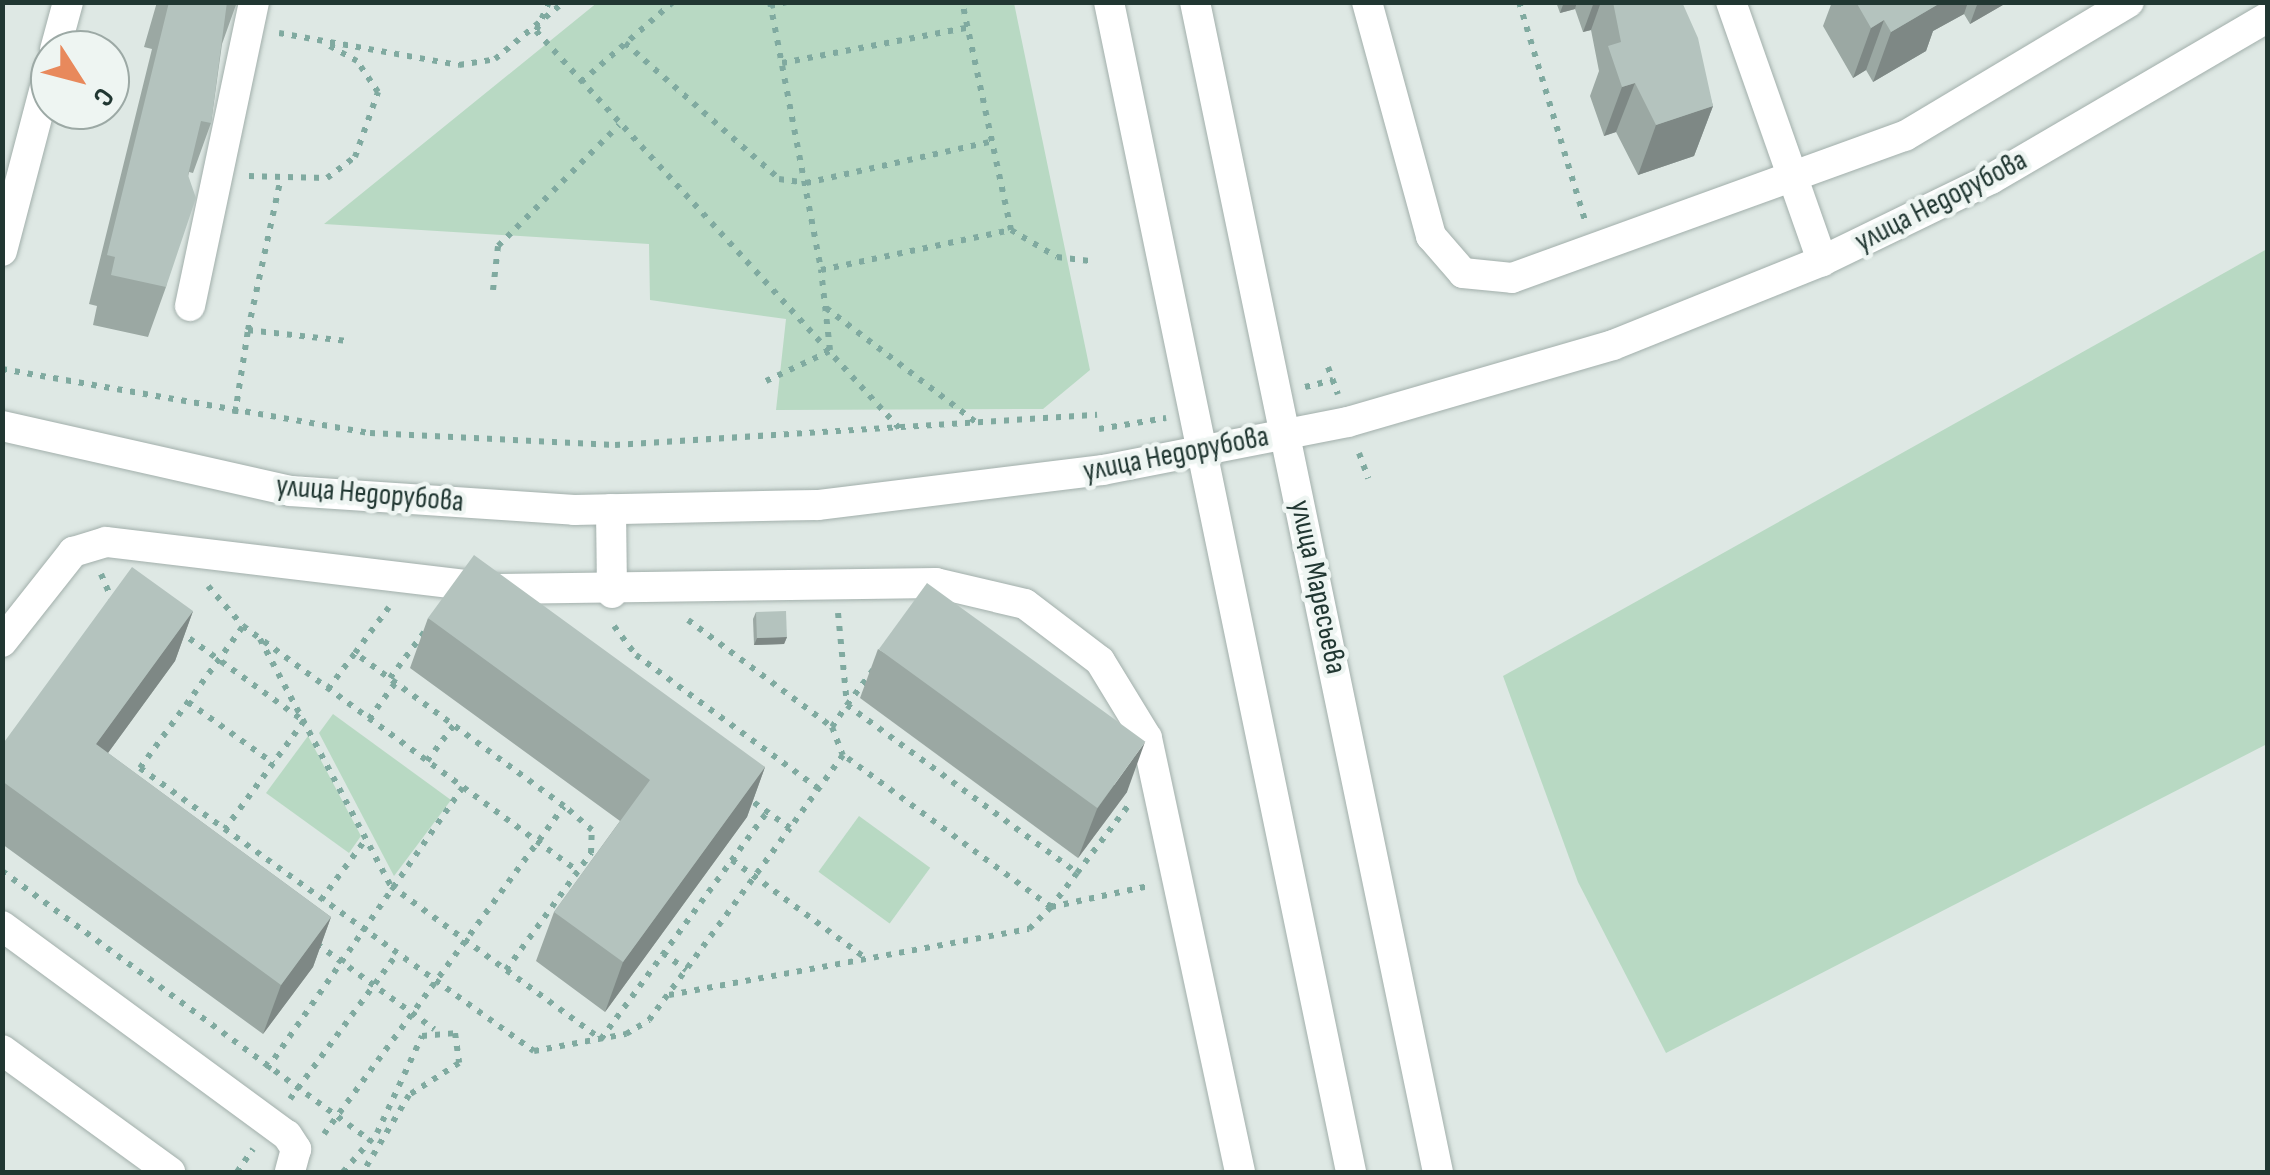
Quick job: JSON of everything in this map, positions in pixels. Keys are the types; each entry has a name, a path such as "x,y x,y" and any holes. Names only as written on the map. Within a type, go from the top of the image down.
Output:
{"street":[{"path":"60,30 68,2"},
{"path":"1108,2 1351,1172"},
{"name":"улица Маресьева","path":"1195,2 1438,1172"},
{"path":"1368,2 1431,236 1464,274 1512,278 1795,183 1905,136 2129,2"},
{"path":"1731,2 1822,261"},
{"path":"190,306 251,15"},
{"name":"улица Недорубова","path":"2,426 290,491 611,509 818,504 1103,470 1490,386 1822,261 1991,179 2268,17"},
{"path":"2,251 10,184 30,126"},
{"path":"611,509 612,593"},
{"path":"2,642 56,569 88,544 458,586 612,593 946,584 1025,604 1117,682 1157,768 1240,1172"},
{"path":"2,926 272,1124 293,1165"},
{"path":"2,1050 170,1172"}],"path":[{"path":"536,30 549,2"},
{"path":"320,40 459,65 496,59 536,30 564,2"},
{"path":"580,82 674,2"},
{"path":"787,2 770,4 806,183 830,351"},
{"path":"962,2 971,27 1011,230"},
{"path":"1519,2 1594,250"},
{"path":"219,169 280,182 326,178 356,157 373,126 378,92 357,61 320,40 251,15"},
{"path":"782,63 971,27"},
{"path":"536,30 618,125 900,430"},
{"path":"626,43 779,179 806,183 994,141"},
{"path":"493,290 498,246 618,125"},
{"path":"235,414 248,330 280,182"},
{"path":"821,270 1011,230 1057,257 1092,261"},
{"path":"826,308 978,424"},
{"path":"248,330 347,341"},
{"path":"766,381 830,351"},
{"path":"2,370 235,414 370,432 616,445 1097,415"},
{"path":"88,544 114,605 129,610"},
{"path":"192,557 243,626 578,871"},
{"path":"328,689 408,582"},
{"path":"370,718 458,586"},
{"path":"832,586 849,662 847,705"},
{"path":"650,592 832,727 844,755 1052,907 1180,879"},
{"path":"612,593 626,647 819,788"},
{"path":"103,620 114,605"},
{"path":"163,622 304,721"},
{"path":"124,790 243,626"},
{"path":"260,639 391,886 601,1039"},
{"path":"355,653 564,806 594,839 578,871 506,970"},
{"path":"832,727 880,660"},
{"path":"188,702 273,763"},
{"path":"847,705 1077,873"},
{"path":"225,830 304,721"},
{"path":"428,761 454,725"},
{"path":"728,742 738,729"},
{"path":"140,768 527,1049 601,1039 643,1026 844,755"},
{"path":"667,996 1029,929 1052,907 1157,768"},
{"path":"243,1102 344,964 360,929 463,787"},
{"path":"738,790 790,828"},
{"path":"293,1165 337,1116 564,806"},
{"path":"601,1039 767,812"},
{"path":"320,900 366,839"},
{"path":"732,860 867,959"},
{"path":"2,871 371,1141"},
{"path":"298,930 434,1029 460,1039 459,1063 409,1095 363,1172"},
{"path":"236,1172 396,954"},
{"path":"663,954 686,970"},
{"path":"344,1172 371,1141 434,1029"}],"green space":[{"path":"598,2 1014,3 1090,370 1043,409 776,410 786,319 650,300 649,244 324,224"},
{"path":"2267,249 2267,744 1666,1053 1578,882 1503,676"},
{"path":"333,714 451,800 394,876 319,733"},
{"path":"308,736 361,836 349,853 266,793"},
{"path":"859,816 930,868 890,924 818,872"}],"building":[{"path":"169,2 227,2 211,123 201,121 188,175 196,198 166,287 111,275 115,257 107,255"},
{"path":"1613,2 1682,2 1698,38 1713,106 1656,125 1635,83 1622,87 1608,46 1621,42"},
{"path":"1856,2 1942,2 1891,32 1884,20 1871,28"},
{"path":"474,555 765,767 623,962 554,912 650,780 428,618"},
{"path":"132,567 193,611 96,744 331,917 281,985 2,781 2,745"},
{"path":"927,583 1145,742 1097,808 879,649"},
{"path":"786,611 787,637 757,638 756,612"}]}
